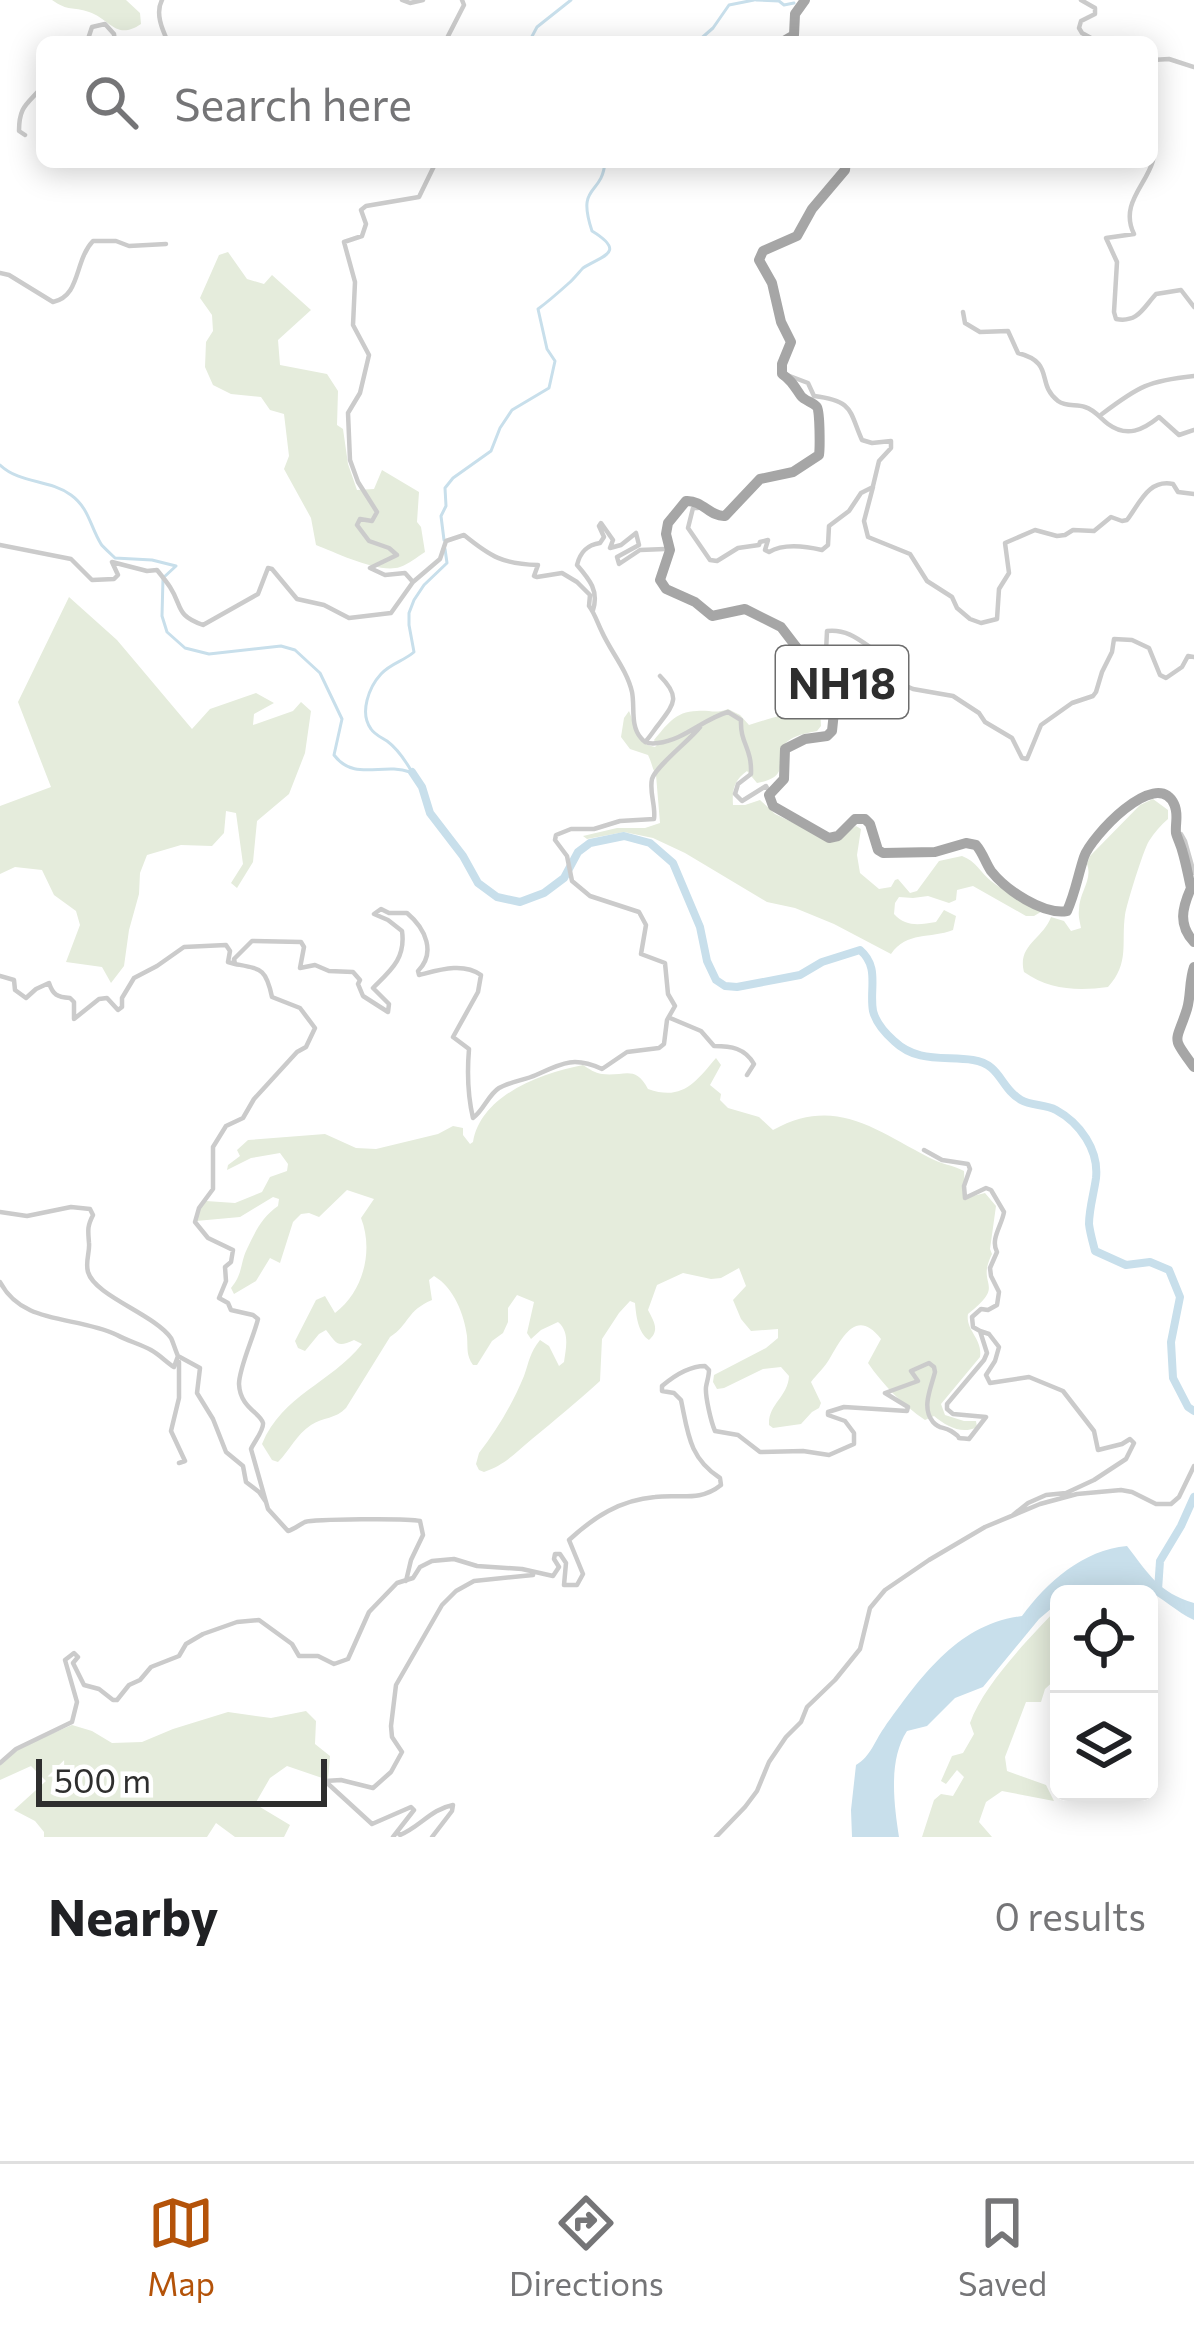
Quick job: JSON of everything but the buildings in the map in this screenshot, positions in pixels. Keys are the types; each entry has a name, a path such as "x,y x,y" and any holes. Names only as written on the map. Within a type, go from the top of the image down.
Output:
{"main road":[{"path":"791,36 795,14 805,0"},
{"path":"670,548 668,523 686,501 725,515 760,478 793,472 819,455 818,409 782,374 791,342 759,256 797,236 846,168"},
{"name":"NH18","path":"670,548 660,578 666,589 712,616 741,609 760,616 781,627 807,658 836,652 845,662 847,671 836,693 834,726 827,736 788,746 783,755 784,778 770,793"},
{"path":"770,793 773,806 830,838 855,819 865,819 883,853 976,845 1009,888 1060,913 1069,909 1084,854 1120,814 1146,794 1166,794 1174,804 1176,835 1191,888 1183,920 1194,942"},
{"path":"1194,967 1177,1033 1178,1045 1194,1066"}],"street":[{"path":"162,0 165,36"},
{"path":"402,0 424,0"},
{"path":"448,36 464,5 462,0"},
{"path":"1081,0 1095,8 1095,14 1078,28 1087,36"},
{"path":"89,36 92,27 105,24 115,36"},
{"path":"1158,60 1194,67"},
{"path":"25,135 19,130 20,115 36,93"},
{"path":"413,582 405,573 386,575 370,568 397,555 369,541 358,525 360,519 372,521 376,512 350,460 348,412 360,394 369,355 353,325 355,282 344,242 362,236 366,224 361,210 419,196 433,168"},
{"path":"1150,168 1130,210 1128,223 1135,234 1106,238 1118,262 1114,313 1116,319 1128,321 1156,294 1181,290 1194,307"},
{"path":"0,273 60,302 68,297 81,257 93,241 166,244"},
{"path":"963,312 965,323 980,332 1008,331 1018,353 1033,356 1040,364 1055,399 1081,405 1128,432 1143,429 1159,417 1179,435 1194,430"},
{"path":"782,374 808,383 814,397 850,410 862,440 891,441 891,448 879,461 864,521 868,537 910,554 927,581 952,597 963,614 981,622 997,619 998,590 1009,573 1004,548 1011,540 1035,530 1066,536 1073,530 1094,531 1111,517 1127,520 1150,488 1160,482 1194,494"},
{"path":"1100,415 1152,381 1194,376"},
{"path":"718,516 693,508 689,516 690,533 710,560 768,540 765,550 769,552 784,545 822,550 828,544 829,526 873,487"},
{"path":"593,610 595,590 578,566 580,554 604,537 601,524 613,540 610,548 636,533 639,545 616,557 619,564 640,550 670,548"},
{"path":"0,544 70,560 92,580 114,579 118,575 112,562 157,570 174,592 180,613 203,626 258,594 268,568 297,599 324,605 349,618 391,613 413,582 440,559 446,541 464,536 492,558 538,565 537,578 562,573 590,595 589,606 633,694 634,723 645,742 665,742 700,727"},
{"path":"826,653 826,631 851,634 887,658 888,678 913,689 953,696 1012,738 1022,758 1028,759 1041,725 1072,703 1094,696 1114,639 1149,648 1160,675 1166,678 1188,656 1194,657"},
{"path":"645,742 673,704 672,690 660,676"},
{"path":"235,964 252,941 302,943 301,968 315,965 353,972 363,996 388,1012 389,1004 373,988 401,956 402,932 374,914 381,909 407,913 418,922 429,952 419,975 454,968 472,968 481,974 478,992 453,1037 469,1049 466,1095 473,1118 500,1088 555,1064 584,1061 602,1070 627,1052 659,1048 666,1039 675,1006 668,994 665,963 641,954 646,925 639,912 577,887 556,835 654,819 654,772 713,716 728,712 741,720 740,736 752,754 751,774 738,784 735,794 742,801 758,788 766,786 770,793"},
{"path":"1177,818 1194,873"},
{"path":"0,976 14,980 15,990 26,998 50,983 52,993 74,1003 74,1019 99,999 107,998 118,1010 134,978 184,947 226,945 229,962 262,971 272,997 300,1008 315,1028 306,1047 254,1099 243,1118 226,1126 213,1147 213,1189 194,1222 208,1238 233,1250 219,1298 230,1310 258,1319 239,1379 245,1405 263,1422 250,1449 268,1509 288,1531 309,1520 421,1521 423,1535 406,1581"},
{"path":"669,1017 701,1030 714,1046 745,1052 754,1064 747,1075"},
{"path":"924,1150 942,1160 968,1164 965,1198 986,1188 1004,1211 990,1268 999,1299 997,1305 972,1316 973,1327 989,1334 999,1348 986,1375 990,1383 1036,1379 1070,1397 1094,1431 1098,1450 1130,1439 1134,1443 1126,1459 1094,1480 1046,1495 1013,1515"},
{"path":"0,1212 27,1216 71,1207 90,1209 88,1273 96,1287 164,1330 178,1356 181,1383 171,1431 185,1461 179,1463"},
{"path":"0,1282 21,1308 34,1314 117,1335 149,1348 174,1367 178,1356"},
{"path":"0,1763 16,1749 72,1722 76,1702 65,1660 74,1653 78,1657 73,1664 84,1684 117,1700 151,1667 179,1656 186,1644 237,1622 259,1620 292,1644 299,1656 342,1663 352,1654 369,1612 397,1583 412,1578 432,1561 454,1558 477,1566 553,1576 559,1567 555,1554 560,1554 566,1563 564,1585 577,1585 583,1574 569,1540 595,1516 656,1496 706,1495 721,1485 720,1478 693,1451 683,1425 681,1400 662,1391 671,1378 694,1366 710,1370 705,1390 715,1431 738,1435 760,1452 829,1455 854,1444 856,1438 845,1421 828,1412 844,1407 908,1411 885,1394 918,1381 910,1371 932,1364 929,1414 934,1423 969,1439 986,1417 953,1414 947,1404 985,1360 980,1331"},
{"path":"178,1356 200,1368 197,1393 213,1419 221,1445 243,1466 246,1482 266,1503"},
{"path":"716,1837 757,1791 807,1706 860,1649 870,1607 885,1590 985,1527 1040,1504 1108,1490 1171,1504 1194,1466"},
{"path":"395,1835 412,1816 412,1808 372,1824 325,1781 373,1788 392,1772 401,1752 391,1726 396,1684 449,1598 474,1581 538,1574"},
{"path":"395,1835 453,1804 432,1837"}],"green space":[{"path":"52,0 126,0 140,13 141,24 119,30 89,12"},
{"path":"228,252 247,279 264,284 272,275 311,310 278,340 280,365 327,374 338,391 337,425 343,429 357,490 374,489 382,470 419,492 417,522 425,552 410,562 381,568 316,545 311,518 284,469 289,456 284,414 270,410 261,397 231,394 213,385 205,367 212,315 200,298 219,255"},
{"path":"69,597 117,640 192,729 210,709 256,693 274,703 254,714 253,725 293,711 301,702 311,711 305,753 289,794 257,821 253,862 237,888 231,883 243,864 236,813 226,811 224,833 212,846 181,845 147,855 124,966 111,983 102,967 66,962 80,925 76,911 54,895 42,870 15,867 0,874 0,806 51,787 18,702"},
{"path":"832,672 820,707 821,726 786,743 778,773 771,779 757,783 747,771 743,774 735,786 733,805 760,800 775,814 834,842 856,826 861,829 860,873 879,889 891,887 898,879 910,893 917,891 939,861 962,856 997,886 1044,910 1026,916 973,886 957,890 956,900 949,903 928,896 899,897 894,914 908,923 936,922 944,910 956,916 953,930 912,939 891,954 834,924 767,902 653,838 624,832 583,836 660,823 656,775 648,755 630,749 621,737 629,711 639,738 655,747 654,740 667,725 689,712 728,709 749,725 785,714 810,697 823,673"},
{"path":"1153,799 1168,810 1168,819 1149,841 1139,866 1115,978 1108,987 1075,989 1054,986 1024,972 1024,955 1051,917 1064,921 1071,931 1081,928 1080,904 1090,856 1140,805"},
{"path":"716,1058 721,1065 710,1085 728,1108 759,1117 773,1130 816,1116 854,1120 964,1171 965,1198 985,1193 996,1206 989,1290 968,1314 980,1357 941,1404 945,1415 976,1421 977,1427 954,1428 934,1416 925,1420 909,1408 868,1363 881,1339 858,1326 846,1334 811,1382 819,1408 801,1424 773,1428 770,1418 789,1376 781,1367 763,1369 724,1388 717,1389 713,1382 714,1375 766,1348 778,1338 778,1329 751,1331 741,1319 733,1300 746,1286 739,1268 711,1279 683,1273 657,1285 648,1310 655,1329 649,1340 640,1328 635,1303 630,1301 602,1339 600,1381 510,1458 484,1472 476,1464 479,1453 510,1406 534,1349 540,1340 549,1346 559,1366 564,1362 566,1335 558,1322 531,1339 527,1333 534,1302 517,1295 508,1308 503,1333 473,1365 461,1311 434,1276 429,1280 432,1300 390,1337 346,1408 311,1425 278,1462 272,1460 262,1444 271,1427 294,1401 362,1344 354,1340 337,1343 326,1330 305,1351 295,1341 316,1300 325,1296 335,1313 353,1294 366,1257 361,1218 374,1199 347,1190 319,1217 301,1214 293,1222 280,1263 270,1258 256,1281 234,1294 231,1288 250,1243 279,1199 273,1197 240,1217 196,1221 196,1211 206,1201 235,1203 262,1192 270,1177 287,1171 280,1153 251,1158 227,1170 248,1140 325,1134 356,1148 376,1149 453,1126 463,1128 470,1144 500,1099 549,1074 583,1065 602,1074 634,1074 648,1089 670,1093 694,1082"},
{"path":"1050,1617 1050,1684 1041,1702 1026,1702 1005,1757 1007,1771 1046,1785 1050,1800 1002,1791 986,1802 979,1822 992,1837 922,1837 934,1800 941,1794 953,1796 964,1777 957,1770 946,1784 941,1781 952,1756 963,1753 974,1734 970,1723 977,1708 1009,1662"},
{"path":"306,1711 316,1721 315,1744 330,1756 328,1780 287,1766 270,1778 255,1804 290,1825 284,1837 235,1837 216,1823 207,1837 44,1837 35,1821 14,1810 46,1781 31,1766 0,1780 0,1763 16,1749 72,1725 112,1743 142,1742 228,1712 271,1718"}],"water":[{"path":"1127,1546 1163,1588 1194,1603 1194,1620 1158,1597 1158,1585 1050,1585 1050,1610 983,1687 955,1698 927,1726 907,1731 895,1769 899,1837 852,1837 856,1765 926,1673 959,1642 999,1621 1022,1616 1043,1591 1055,1580 1081,1561"}],"waterway":[{"path":"532,36 571,0"},
{"path":"704,36 729,5 754,0"},
{"path":"756,0 794,3"},
{"path":"444,540 445,488 491,451 512,410 549,388 555,361 547,349 538,309 610,249 592,231 587,205 604,168"},
{"path":"0,465 71,495 115,558 176,566 163,578 162,616 167,632 185,648 209,654 281,646 295,650 320,673 342,719 334,755 351,768 410,772"},
{"path":"412,772 395,748 371,729 366,708 381,674 414,652 409,613 424,585 447,563 445,549"},
{"path":"412,772 430,813 478,883 497,897 520,902 544,893 564,878 578,852 590,843 624,836 650,843 673,863 700,927 707,961 716,980 725,986 800,975 860,950 872,971 874,1015 894,1041 921,1056 982,1062 1021,1100 1065,1116 1086,1138 1094,1157 1089,1224 1095,1251 1126,1265 1150,1262 1169,1270 1180,1297 1171,1342 1173,1378 1194,1411"},
{"path":"1158,1590 1160,1561 1194,1497"}]}
